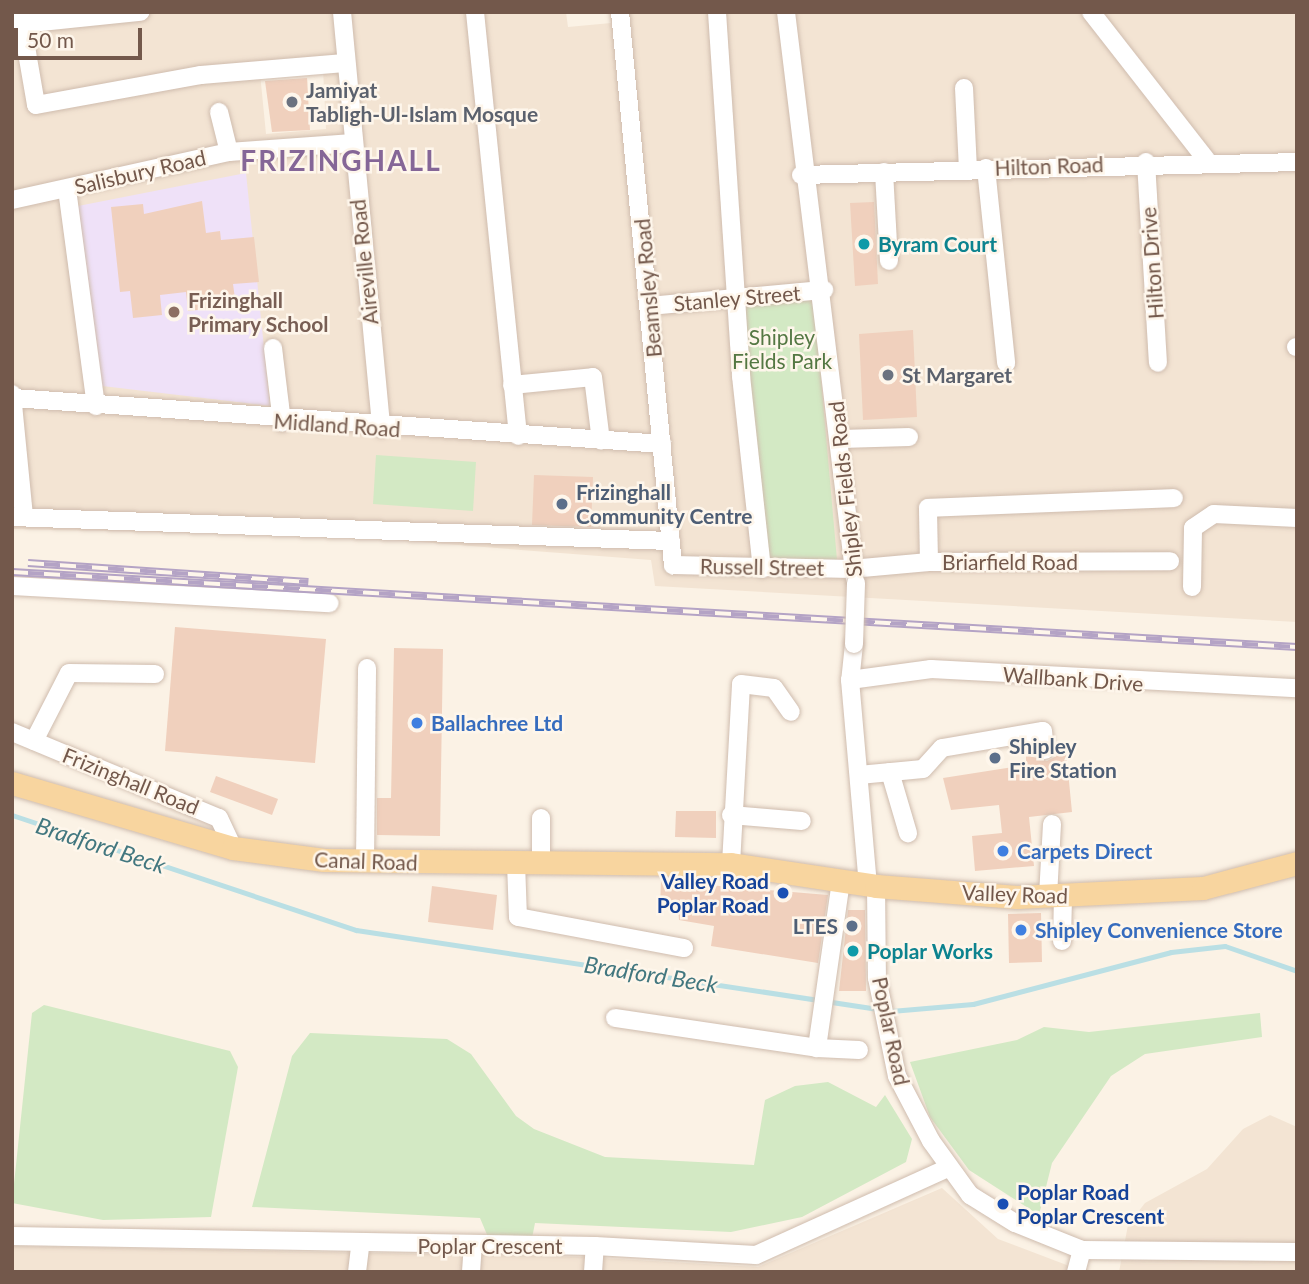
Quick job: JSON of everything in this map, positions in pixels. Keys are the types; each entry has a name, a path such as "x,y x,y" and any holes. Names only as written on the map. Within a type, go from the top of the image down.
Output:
{"main road":[{"name":"Canal Road","path":"12,783 233,848 365,863 731,864"},
{"name":"Valley Road","path":"731,864 872,885 1055,896 1203,888 1297,863"}],"street":[{"path":"140,12 20,18 36,105 201,75 345,63"},
{"name":"Aireville Road","path":"342,12 380,428"},
{"path":"475,12 519,436"},
{"name":"Beamsley Road","path":"620,12 673,565"},
{"path":"717,12 736,299 762,569"},
{"name":"Shipley Fields Road","path":"786,12 801,175 824,290 841,439 854,576 854,644 850,680 872,885"},
{"path":"1091,12 1206,159"},
{"path":"964,88 1006,363"},
{"path":"219,112 229,152"},
{"name":"Salisbury Road","path":"12,200 229,152 353,143"},
{"name":"Hilton Road","path":"801,175 1206,159 1297,162"},
{"name":"Hilton Drive","path":"1146,162 1158,363"},
{"path":"884,172 889,261"},
{"path":"67,189 96,406"},
{"name":"Stanley Street","path":"650,306 824,290"},
{"path":"273,348 282,422"},
{"path":"513,385 593,377 601,441"},
{"path":"13,396 18,517 671,541"},
{"name":"Midland Road","path":"13,396 282,422 662,444"},
{"path":"841,439 909,437"},
{"path":"929,562 928,508 1174,498"},
{"path":"1192,587 1193,528 1214,514 1297,518"},
{"name":"Briarfield Road","path":"854,576 929,562 1170,561"},
{"name":"Russell Street","path":"673,565 854,576"},
{"path":"12,586 330,603"},
{"path":"365,863 367,668"},
{"name":"Wallbank Drive","path":"850,680 931,669 1297,688"},
{"path":"33,741 69,673 155,674"},
{"path":"731,864 731,816 741,684 774,688 790,712"},
{"path":"859,775 923,769 942,748 1043,731 1045,750"},
{"name":"Frizinghall Road","path":"12,732 219,818 233,848"},
{"path":"890,772 908,833"},
{"path":"731,816 802,821"},
{"path":"541,818 541,863"},
{"path":"1052,824 1055,896 1062,941"},
{"path":"516,863 518,917 684,948"},
{"path":"817,1048 841,881"},
{"name":"Poplar Road","path":"872,885 879,991 884,1021 906,1098 948,1168 970,1195 1015,1223 1082,1250 1297,1252"},
{"path":"615,1018 817,1048 859,1050"},
{"name":"Poplar Crescent","path":"12,1236 360,1247 595,1245 756,1255 948,1168"},
{"path":"471,1272 472,1245"},
{"path":"593,1272 595,1245"},
{"path":"357,1272 360,1247"},
{"path":"1076,1272 1082,1250"}],"shaded area":[{"path":"12,12 566,12 568,27 611,23 610,12 1297,12 1297,622 655,586 651,560 342,536 12,529","holes":["323,69 326,129 266,134 260,73"]},
{"name":"Frizinghall Primary School","path":"246,173 270,406 94,385 73,207"},
{"path":"1270,1115 1297,1127 1297,1272 1119,1272 1128,1225 1145,1203 1207,1169 1243,1129"},
{"path":"942,1188 998,1239 1085,1272 12,1272 12,1246 582,1257 758,1267"}],"green space":[{"name":"Shipley Fields Park","path":"814,300 837,560 768,559 741,307"},
{"path":"376,455 476,462 473,511 373,504"},
{"path":"44,1005 230,1051 238,1067 211,1217 103,1220 12,1203 32,1013"},
{"path":"1260,1013 1262,1037 1145,1054 1111,1076 1052,1163 1039,1215 969,1170 930,1117 910,1062 1017,1040 1044,1027 1089,1032"},
{"path":"310,1033 447,1039 471,1054 516,1116 534,1129 605,1157 754,1165 765,1100 795,1086 828,1082 876,1107 885,1095 912,1139 906,1162 802,1217 731,1232 535,1223 532,1238 488,1237 480,1218 252,1207 292,1056"}],"building":[{"name":"Jamiyat Tabligh-Ul-Islam Mosque","path":"307,78 310,130 272,132 265,81"},
{"path":"202,201 206,233 220,231 221,240 254,237 259,282 233,284 236,306 188,311 186,292 160,295 162,315 133,318 130,291 120,292 111,207 143,204 144,214"},
{"name":"Byram Court","path":"874,202 878,284 855,286 850,203"},
{"name":"St Margaret","path":"913,330 917,417 863,420 859,334"},
{"name":"Frizinghall Community Centre","path":"534,475 593,477 591,527 532,525"},
{"path":"175,627 326,639 315,763 165,751"},
{"name":"Ballachree Ltd","path":"394,648 443,649 440,836 377,835 377,798 391,798"},
{"path":"1066,751 1072,812 1029,817 1034,866 975,871 972,836 1002,833 999,805 951,810 943,778 1026,765 1026,755 1047,761"},
{"path":"216,776 278,799 272,815 210,792"},
{"path":"676,811 716,811 716,838 675,837"},
{"path":"661,881 828,895 818,963 711,946 714,926 679,920 678,907 660,906"},
{"path":"432,886 497,895 493,930 428,922"},
{"name":"Poplar Works","path":"848,910 865,910 866,991 839,991"},
{"path":"1041,913 1042,962 1009,963 1008,914"}],"waterway":[{"name":"Bradford Beck","path":"12,815 356,930 891,1011 973,1004 1171,952 1225,946 1297,971"}],"railway":[{"path":"28,563 308,582"},
{"path":"12,572 1297,647"}],"place":[{"name":"Jamiyat Tabligh-Ul-Islam Mosque","path":"292,102"},
{"name":"Byram Court","path":"864,244"},
{"name":"Frizinghall Primary School","path":"174,312"},
{"name":"St Margaret","path":"888,375"},
{"name":"Frizinghall Community Centre","path":"562,504"},
{"name":"Ballachree Ltd","path":"417,723"},
{"name":"Shipley Fire Station","path":"995,758"},
{"name":"Carpets Direct","path":"1003,851"},
{"name":"Valley Road Poplar Road","path":"783,893"},
{"name":"LTES","path":"852,926"},
{"name":"Shipley Convenience Store","path":"1021,930"},
{"name":"Poplar Works","path":"853,951"},
{"name":"Poplar Road Poplar Crescent","path":"1003,1204"}],"district":[{"name":"FRIZINGHALL","path":"341,160"}]}
